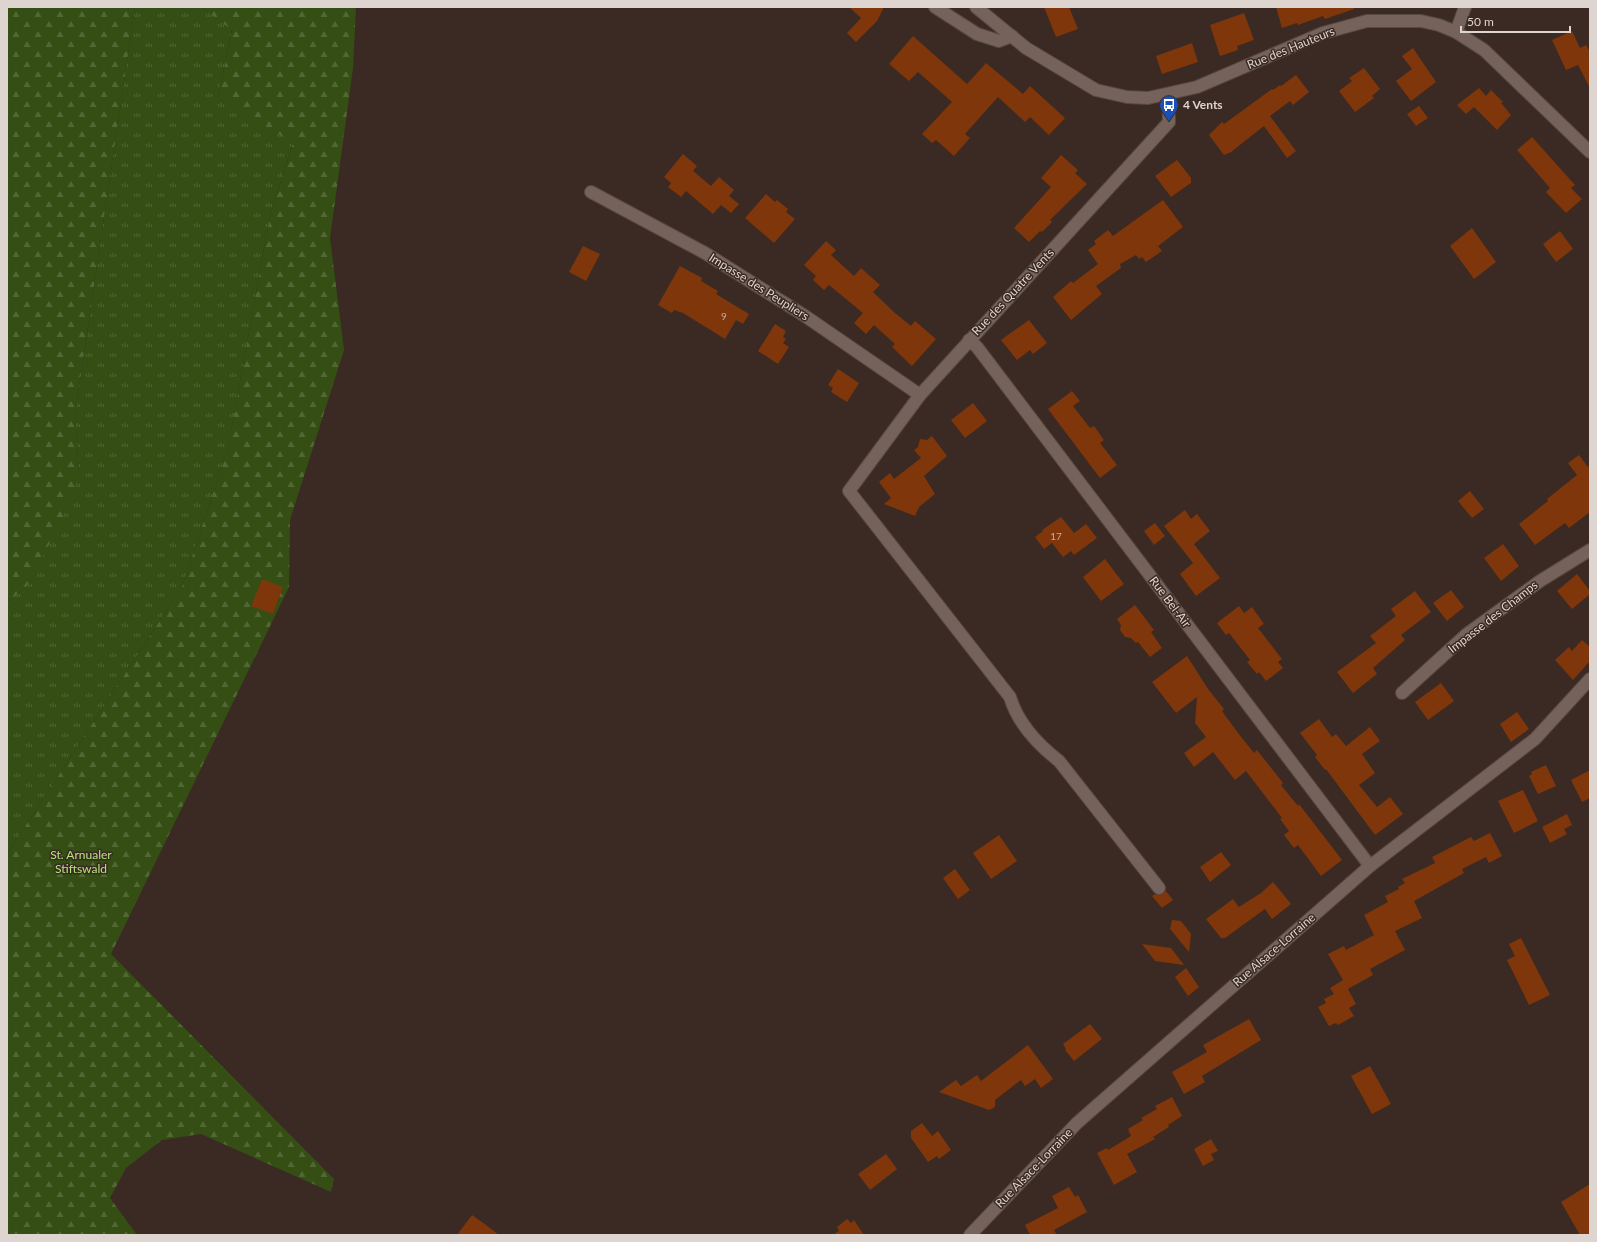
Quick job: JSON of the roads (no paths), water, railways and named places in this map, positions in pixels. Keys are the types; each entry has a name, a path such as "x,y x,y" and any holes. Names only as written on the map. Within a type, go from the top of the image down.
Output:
{"street":[{"path":"935,7 977,34 999,41 1012,36"},
{"name":"Rue des Hauteurs","path":"976,7 1026,48 1096,90 1127,97 1148,98 1196,87 1323,33 1367,21 1421,21 1439,25 1456,32 1484,50 1590,152"},
{"path":"1456,32 1465,7"},
{"name":"Rue des Quatre Vents","path":"1159,888 1059,761 1041,747 1015,713 1010,697 849,491 920,395 1168,122 1168,94"},
{"name":"Impasse des Peupliers","path":"591,192 706,253 805,316 920,395"},
{"name":"Rue Bel-Air","path":"969,340 987,359 1370,866"},
{"name":"Impasse des Champs","path":"1402,693 1466,634 1540,581 1590,550"},
{"name":"Rue Alsace-Lorraine","path":"970,1235 1077,1123 1370,866 1535,739 1590,679"}],"place":[{"name":"4 Vents","path":"1169,122"}],"park label":[{"name":"St. Arnualer Stiftswald","path":"81,862"}]}
